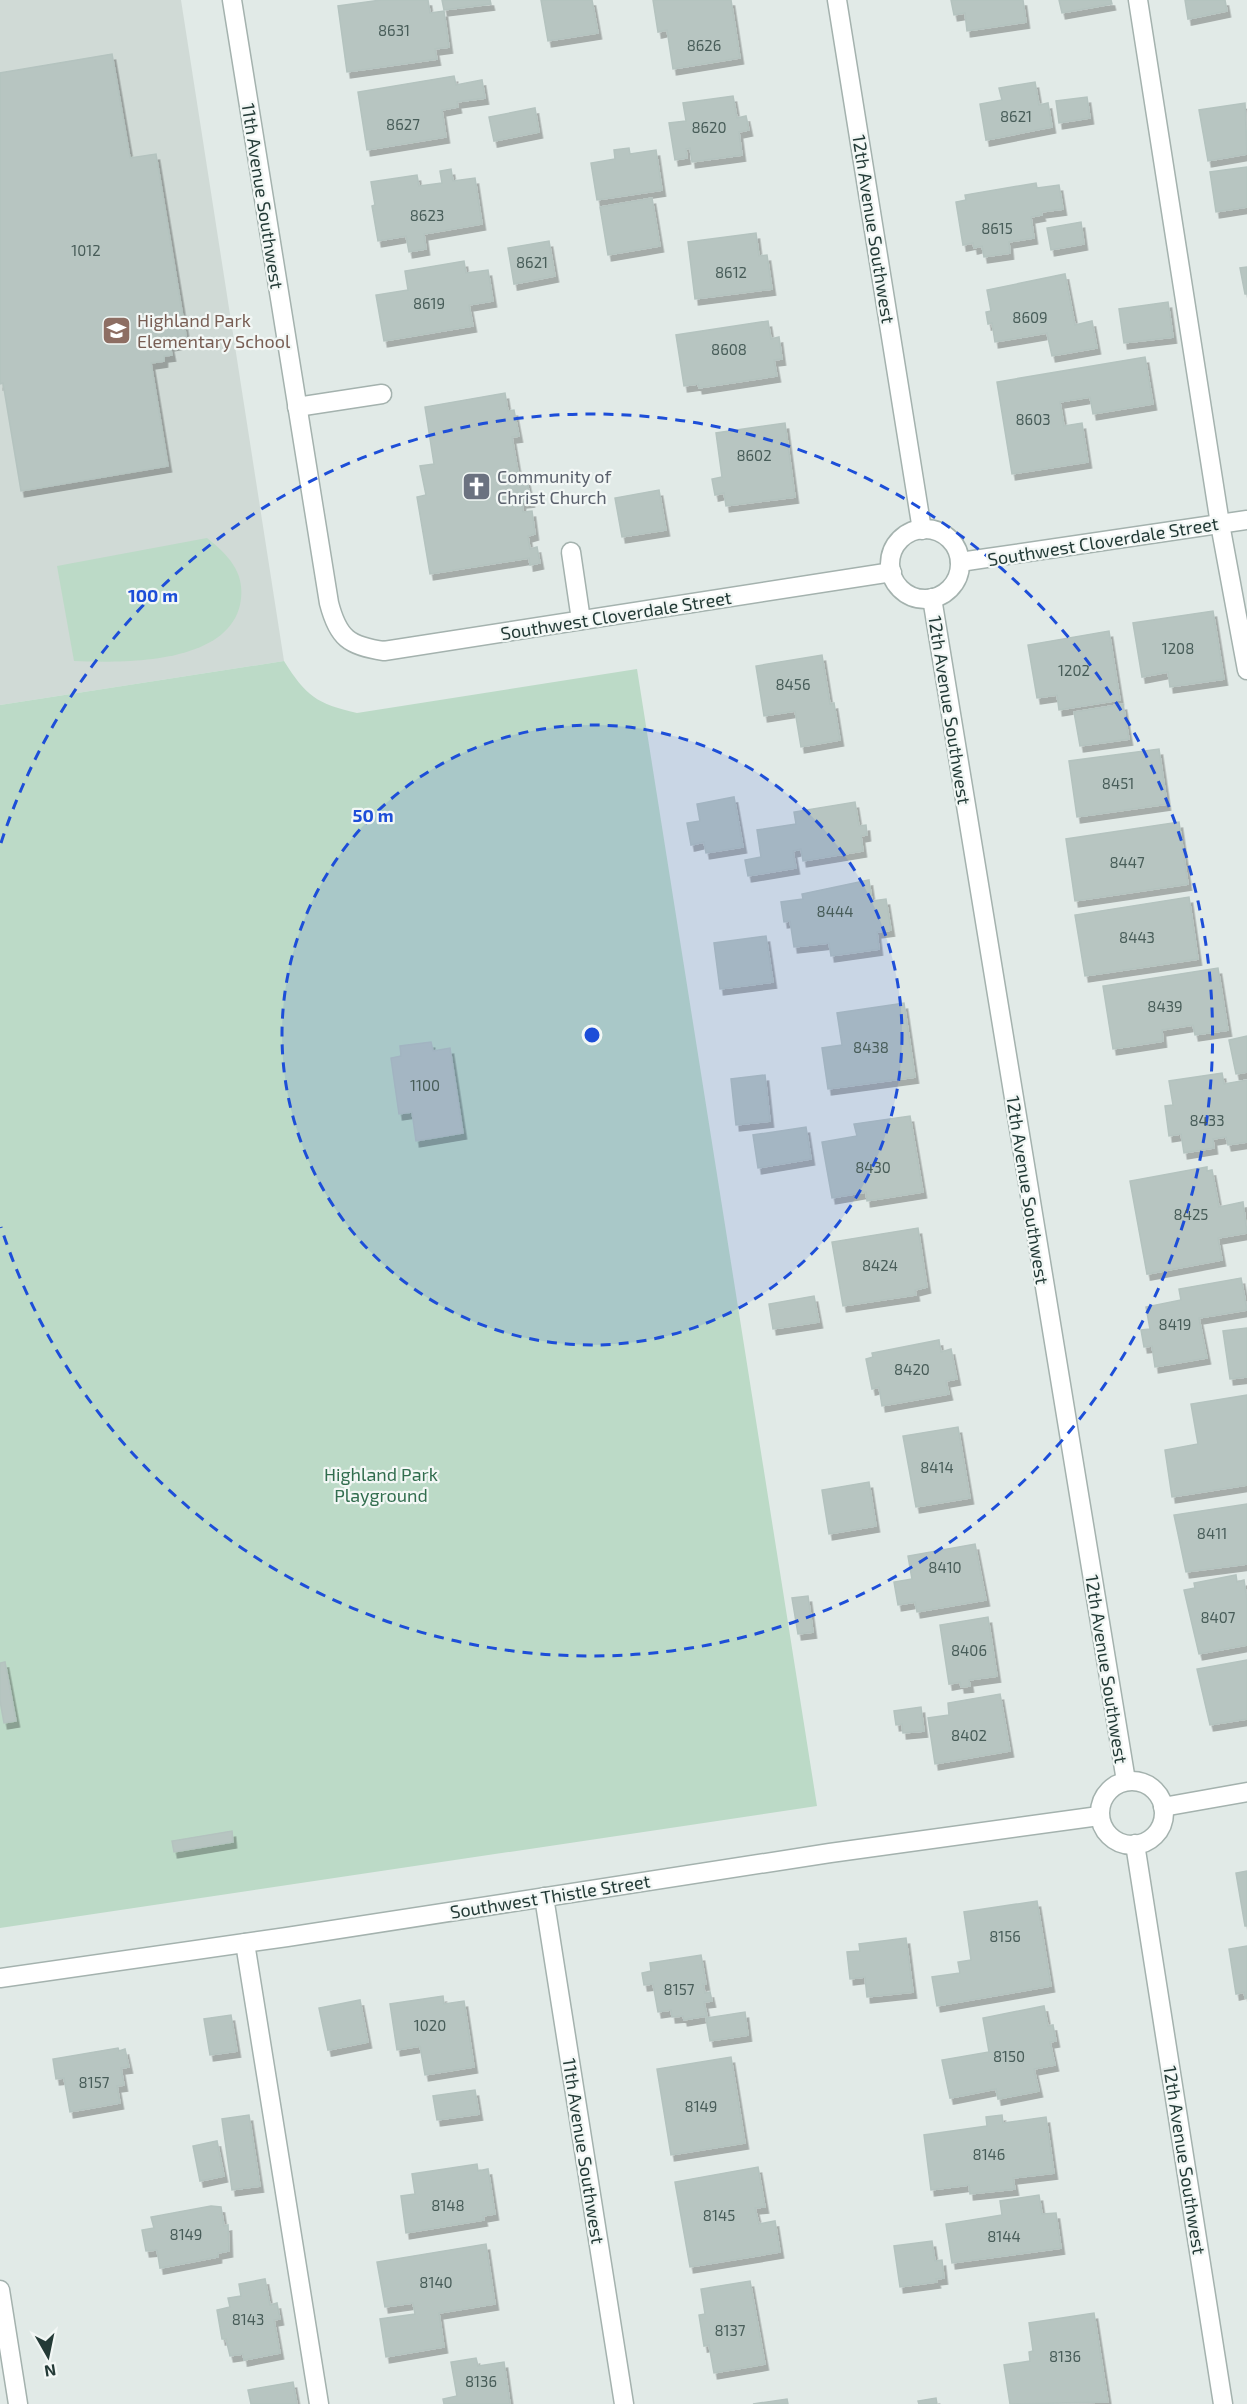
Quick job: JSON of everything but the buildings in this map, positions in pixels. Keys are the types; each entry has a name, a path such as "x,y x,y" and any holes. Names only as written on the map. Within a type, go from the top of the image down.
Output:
{"street":[{"name":"11th Avenue Southwest","path":"232,0 329,603 334,625 345,636"},
{"name":"12th Avenue Southwest","path":"837,0 922,530"},
{"path":"1138,0 1220,524 1246,670"},
{"path":"297,407 382,394"},
{"name":"Southwest Cloverdale Street","path":"960,562 1247,520"},
{"path":"922,530 939,532 950,539 957,548 960,562 955,582 948,591 932,598 916,598 906,594 898,586 892,572 892,554 896,544 905,536 922,530"},
{"path":"571,552 581,620"},
{"name":"Southwest Cloverdale Street","path":"345,636 358,647 384,651 892,572"},
{"name":"12th Avenue Southwest","path":"932,598 1125,1781"},
{"path":"1125,1781 1147,1784 1155,1791 1163,1807 1162,1823 1157,1832 1149,1840 1136,1844 1120,1843 1111,1838 1104,1830 1099,1816 1101,1801 1115,1785 1125,1781"},
{"path":"1163,1807 1247,1792"},
{"name":"Southwest Thistle Street","path":"0,1978 830,1853 1099,1816"},
{"name":"12th Avenue Southwest","path":"1136,1844 1224,2404"},
{"name":"11th Avenue Southwest","path":"544,1897 624,2404"},
{"path":"245,1942 319,2404"},
{"path":"0,2290 18,2404"}],"shaded area":[{"name":"Highland Park Elementary School","path":"0,0 181,0 284,661 0,705"}],"green space":[{"path":"207,538 233,564 241,589 241,599 234,621 218,637 198,648 146,660 74,661 57,566"},
{"name":"Highland Park Playground","path":"284,661 299,683 314,697 332,706 357,713 637,669 817,1806 0,1928 0,705"}],"place":[{"name":"Highland Park Elementary School","path":"116,330"},
{"name":"Community of Christ Church","path":"476,486"}]}
